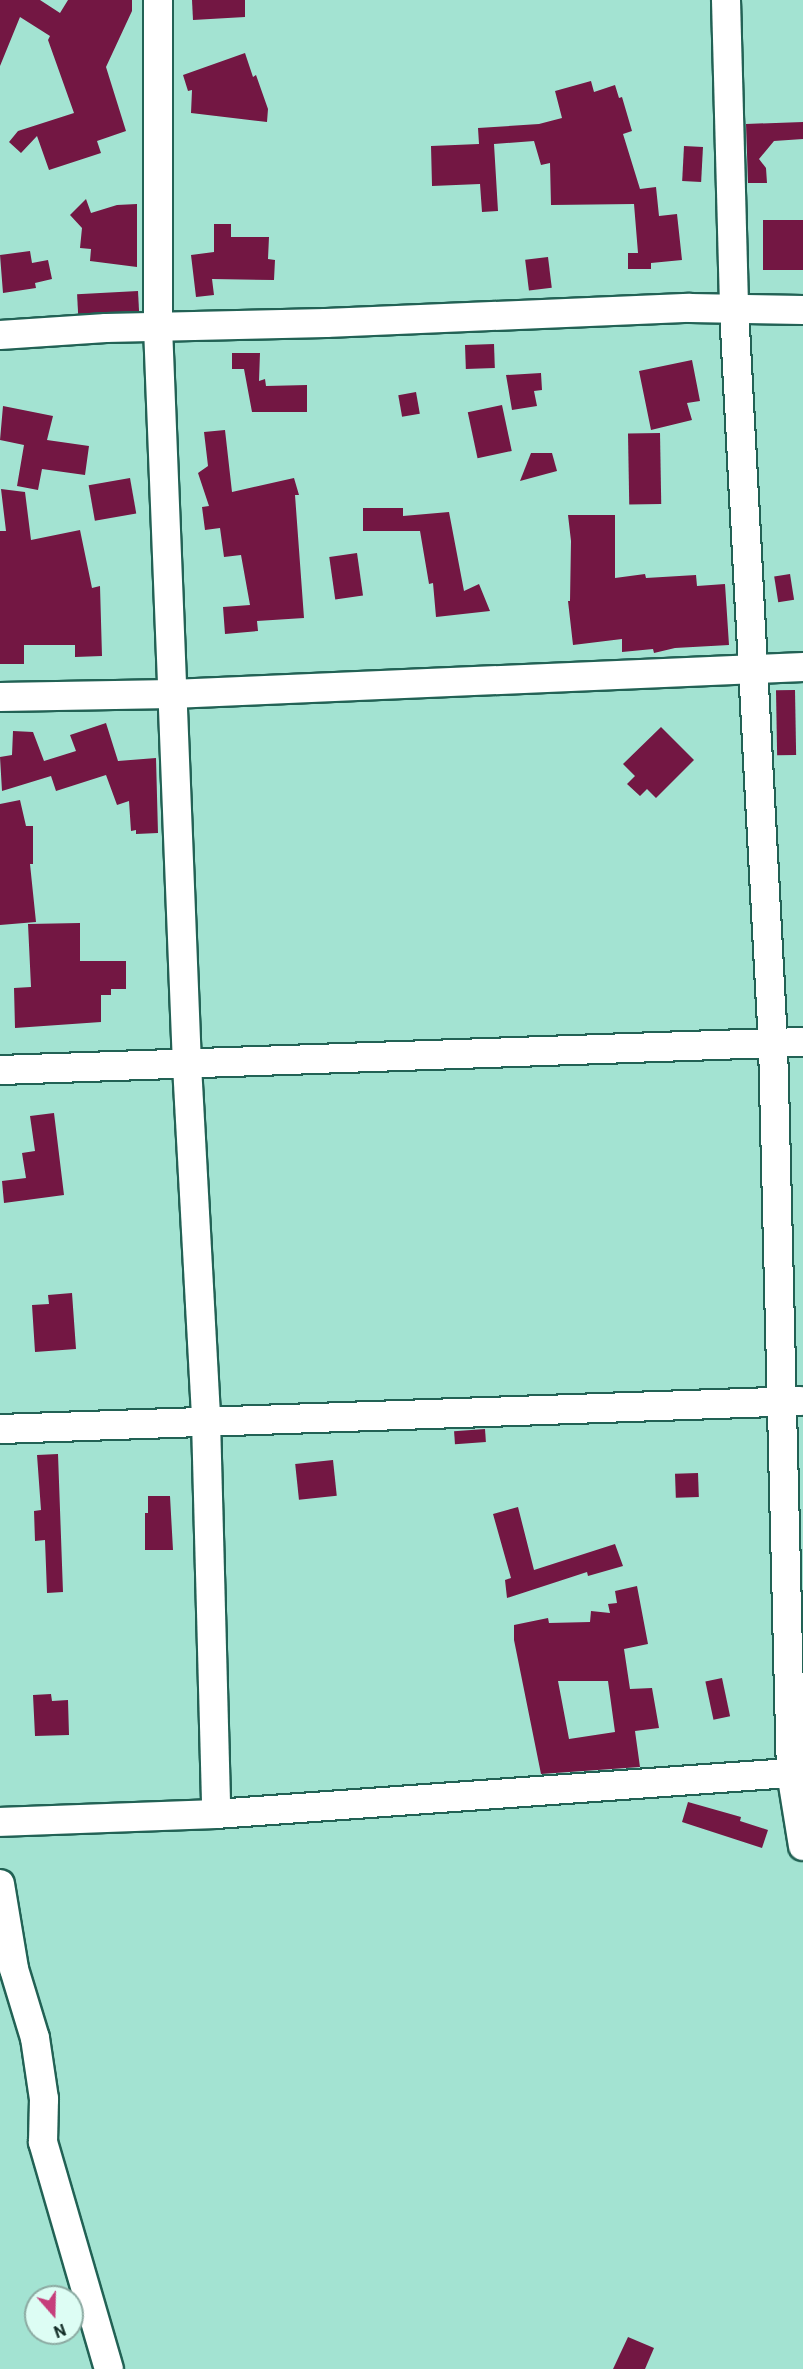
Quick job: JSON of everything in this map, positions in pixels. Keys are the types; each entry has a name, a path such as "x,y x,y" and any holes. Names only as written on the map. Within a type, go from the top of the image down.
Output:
{"street":[{"path":"159,0 158,327 187,1065 206,1420 216,1814"},
{"path":"726,0 734,309 793,1401 797,1772 803,1846"},
{"path":"0,335 158,327 690,308 803,310"},
{"path":"0,697 172,694 803,667"},
{"path":"0,1070 803,1042"},
{"path":"0,1429 793,1401"},
{"path":"0,1822 216,1814 797,1772"},
{"path":"0,1884 14,1969 35,2038 44,2099 45,2152 109,2369"}],"building":[{"path":"0,0 40,0 60,13 68,0 132,0 132,11 106,67 126,131 97,141 101,153 49,170 37,136 21,153 9,142 18,131 74,113 48,40 50,36 20,17 0,66"},
{"path":"192,0 245,0 245,17 193,20"},
{"path":"245,53 253,77 256,75 268,109 267,122 191,113 192,90 188,91 183,75"},
{"path":"591,81 594,92 615,85 619,98 622,97 632,131 623,134 640,189 656,187 659,216 677,214 682,260 651,263 651,269 628,269 628,253 638,253 634,204 551,205 550,163 541,165 534,141 494,144 498,211 482,212 480,184 432,186 431,146 479,144 478,128 539,124 562,118 555,91"},
{"path":"803,122 803,139 774,141 759,159 766,168 767,183 748,183 746,124"},
{"path":"684,146 703,147 701,182 682,181"},
{"path":"86,199 91,213 117,205 137,204 137,267 90,261 91,249 80,248 82,228 70,215"},
{"path":"763,220 803,220 803,270 763,270"},
{"path":"214,224 231,224 231,237 269,237 268,259 275,260 274,280 212,279 214,295 196,297 191,255 214,252"},
{"path":"30,251 32,263 48,260 52,279 35,283 36,288 3,293 0,255"},
{"path":"548,257 552,288 529,291 525,260"},
{"path":"138,291 139,311 78,314 77,294"},
{"path":"494,344 495,368 466,369 465,345"},
{"path":"232,353 260,353 259,381 265,379 266,386 307,385 307,412 252,412 244,369 232,369"},
{"path":"692,360 700,401 687,403 692,420 651,430 639,371"},
{"path":"541,373 542,390 534,391 537,406 512,410 506,375"},
{"path":"416,392 420,414 402,417 398,395"},
{"path":"502,405 512,451 478,458 468,412"},
{"path":"3,406 53,416 47,440 89,446 85,475 42,469 38,490 17,486 24,445 0,440"},
{"path":"225,430 232,492 294,478 299,495 295,495 304,618 257,621 258,631 225,634 223,607 250,605 241,555 224,557 220,528 205,530 202,507 209,506 198,473 208,466 204,432"},
{"path":"660,433 661,504 629,505 628,434"},
{"path":"531,453 552,453 557,471 520,481"},
{"path":"130,478 136,513 95,521 89,485"},
{"path":"1,489 25,492 31,540 80,530 92,588 100,586 102,656 75,657 75,645 24,645 24,664 0,664 0,531 6,531"},
{"path":"363,508 403,508 403,516 449,512 464,591 479,584 490,611 436,617 433,583 429,584 420,531 363,531"},
{"path":"568,515 615,515 615,578 645,574 646,578 696,575 697,586 725,584 729,645 675,648 654,653 653,649 622,652 622,639 573,645 568,601 570,601 571,541"},
{"path":"357,553 363,596 335,599 329,557"},
{"path":"790,574 794,600 778,602 774,577"},
{"path":"776,690 795,690 796,755 777,755"},
{"path":"106,723 118,761 156,758 158,833 136,834 136,830 131,831 129,801 117,805 106,775 56,791 51,776 2,791 0,757 12,755 13,731 33,732 44,761 76,751 70,735"},
{"path":"661,727 694,760 656,798 647,789 640,796 627,784 635,776 623,764"},
{"path":"20,800 26,826 33,826 33,864 30,864 36,922 0,925 0,804"},
{"path":"80,923 80,961 126,961 126,989 111,989 111,995 101,995 101,1022 15,1028 14,988 31,987 28,924"},
{"path":"54,1113 64,1195 4,1203 2,1181 26,1178 22,1153 35,1151 30,1116"},
{"path":"72,1293 76,1349 35,1352 32,1305 49,1304 48,1295"},
{"path":"485,1429 486,1442 455,1444 454,1431"},
{"path":"58,1454 63,1592 47,1593 45,1540 35,1541 34,1511 41,1510 37,1455"},
{"path":"333,1460 337,1496 299,1500 295,1464"},
{"path":"698,1473 699,1497 676,1498 675,1474"},
{"path":"148,1496 170,1496 173,1550 145,1550 145,1513 148,1513"},
{"path":"518,1507 534,1570 615,1544 623,1566 588,1576 587,1572 507,1598 505,1580 511,1578 493,1514"},
{"path":"637,1586 648,1644 624,1649 630,1689 652,1688 659,1728 635,1731 640,1767 541,1774 514,1640 514,1625 548,1618 549,1623 590,1622 591,1611 610,1613 608,1604 617,1603 615,1591","holes":["558,1681 608,1681 615,1732 569,1739"]},
{"path":"722,1678 730,1716 713,1720 705,1682"},
{"path":"51,1694 52,1701 68,1700 69,1735 35,1736 33,1695"},
{"path":"688,1802 741,1817 740,1821 768,1830 762,1848 682,1822"},
{"path":"628,2337 654,2348 645,2369 613,2369"}]}
